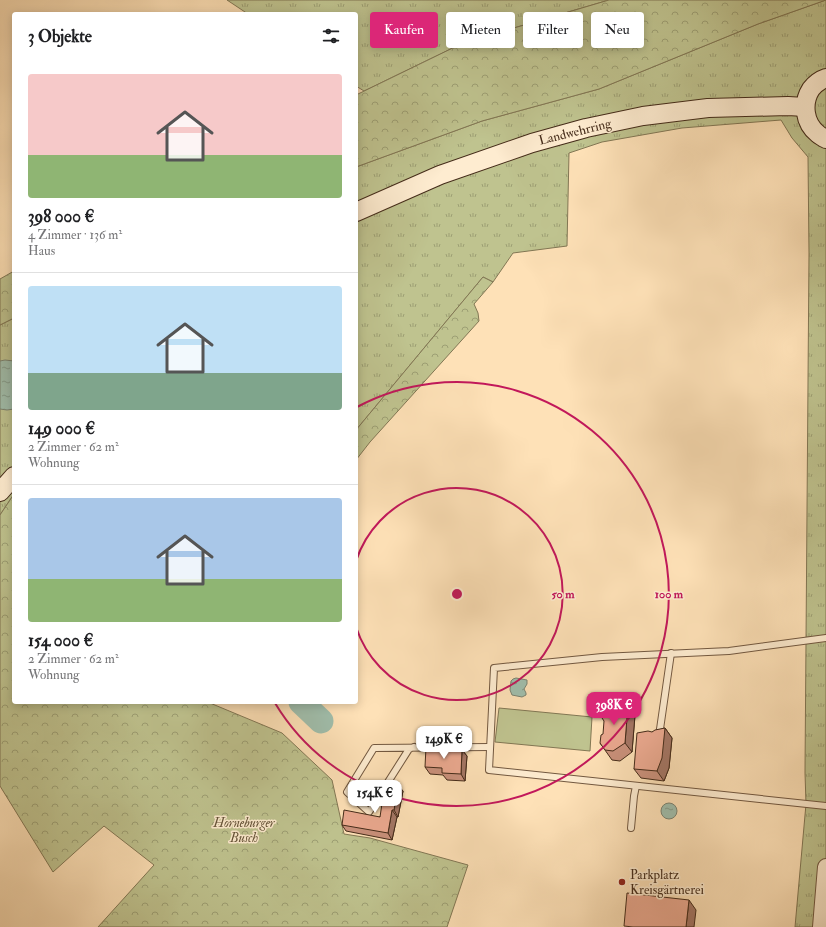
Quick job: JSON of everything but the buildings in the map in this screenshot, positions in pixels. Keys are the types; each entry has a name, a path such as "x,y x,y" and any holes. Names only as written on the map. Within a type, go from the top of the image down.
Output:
{"main road":[{"path":"826,78 819,81 812,88 807,97 805,107 806,117 811,126 817,134 826,139"},
{"name":"Landwehrring","path":"358,211 440,175 532,143 586,128 643,116 708,108 805,107"},
{"path":"0,492 12,478"}],"street":[{"path":"821,927 826,867"}],"lane":[{"path":"826,638 729,651 602,657 494,668 489,770 826,806"},
{"path":"658,738 671,653"},
{"path":"414,747 409,749 369,812 347,792 374,748 414,747 490,747"},
{"path":"631,828 636,786"}],"green space":[{"path":"227,0 609,0 568,12 523,12 523,25 515,28 515,12 446,12 446,48 453,48 364,91 358,87 358,12 245,12"},
{"path":"609,0 826,0 758,24 599,89 482,121 358,166 358,94 453,48 515,48 515,28 523,25 523,48 583,48 583,12 568,12"},
{"path":"826,0 826,862 822,927 795,927 806,804 809,253 808,157 792,138 781,120 682,128 602,142 569,153 567,246 513,253 493,282 483,277 358,428 358,166 482,121 599,89 758,24"},
{"path":"12,272 12,319 0,325 0,279"},
{"path":"483,277 493,282 474,304 478,313 479,321 370,442 358,457 358,428"},
{"path":"12,319 12,497 0,515 0,325"},
{"name":"Horneburger Busch","path":"12,497 12,704 212,704 282,733 332,780 344,834 370,838 468,865 447,927 98,927 154,865 104,826 53,872 0,786 0,515"},
{"path":"499,708 592,717 590,751 495,742"}],"water":[{"path":"0,361 12,361 12,409 0,409"},
{"path":"516,678 527,680 527,684 524,689 526,695 522,697 512,695 510,690 511,681"},
{"path":"669,803 676,808 677,811 672,818 669,819 662,814 661,811 666,804"}],"waterway":[{"path":"303,704 321,721"}],"place":[{"name":"Parkplatz Kreisgärtnerei","path":"622,882"}]}
